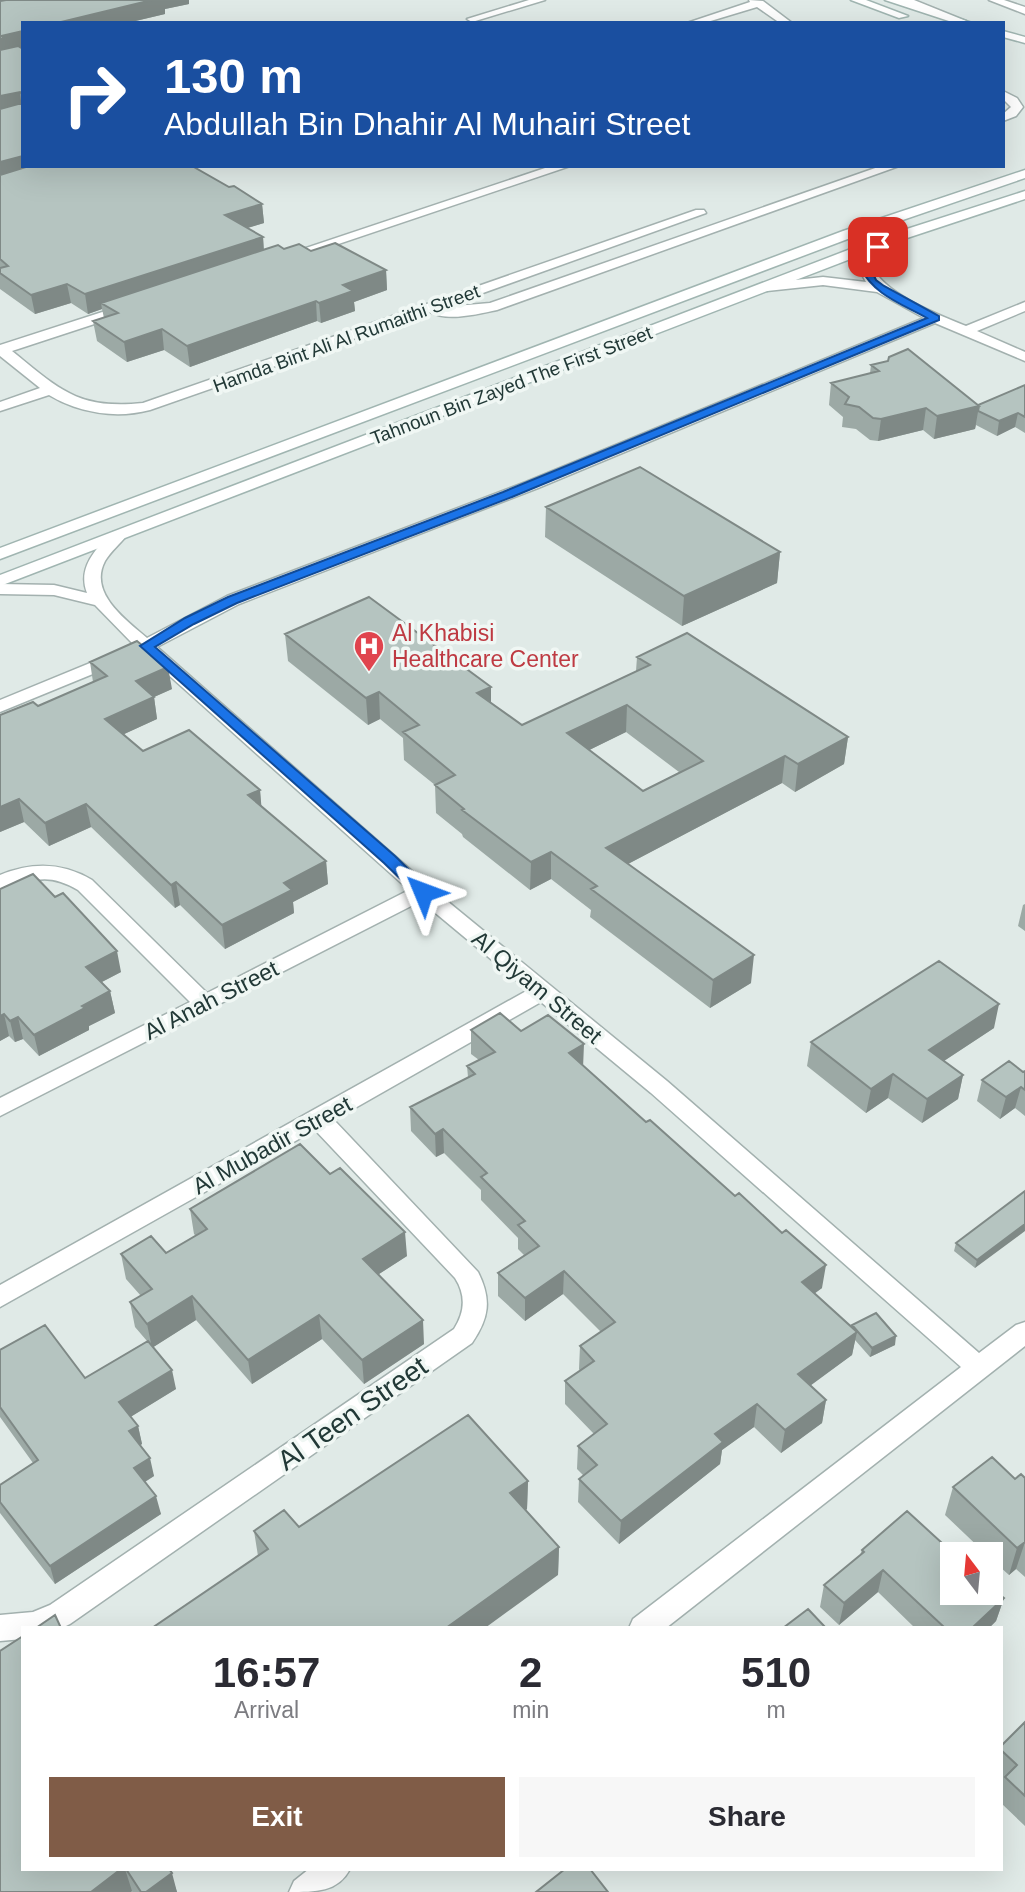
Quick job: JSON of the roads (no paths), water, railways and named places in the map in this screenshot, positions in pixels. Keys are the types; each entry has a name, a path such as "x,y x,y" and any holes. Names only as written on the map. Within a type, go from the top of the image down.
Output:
{"street":[{"path":"472,19 540,0"},
{"path":"856,0 920,21"},
{"path":"890,0 961,21"},
{"path":"904,0 961,21"},
{"path":"994,0 1025,10"},
{"path":"698,21 757,1 785,21"},
{"path":"1005,34 1023,39"},
{"path":"1005,47 1025,52"},
{"path":"1005,95 1013,100 1017,107 1012,114 1005,117"},
{"path":"264,264 558,168"},
{"path":"425,310 459,312 492,307 886,168"},
{"name":"Tahnoun Bin Zayed The First Street","path":"0,554 597,327 848,234 1024,174"},
{"name":"Tahnoun Bin Zayed The First Street","path":"0,581 887,240 1025,195"},
{"name":"Hamda Bint Ali Al Rumaithi Street","path":"0,349 69,402 84,407 124,410 145,407 700,213"},
{"path":"887,240 871,253 865,267 872,281 880,288 935,318 1025,357"},
{"path":"767,287 822,281 880,288"},
{"name":"Hamda Bint Ali Al Rumaithi Street","path":"0,349 146,302"},
{"path":"966,331 1025,306"},
{"path":"0,707 146,646 233,600 520,489 935,318"},
{"path":"0,407 51,389"},
{"path":"102,602 94,589 92,575 96,561 119,535"},
{"path":"0,589 54,590 102,602"},
{"name":"Al Qiyam Street","path":"102,602 146,646 423,892 669,1096 977,1366"},
{"path":"0,883 12,877 41,872 71,876 85,885 204,1003"},
{"name":"Al Anah Street","path":"0,1108 423,892"},
{"name":"Al Mubadir Street","path":"0,1297 543,991"},
{"name":"Al Teen Street","path":"22,1626 60,1615 463,1336 472,1324 477,1310 477,1296 464,1271 319,1119"},
{"path":"646,1626 977,1366 1025,1332"},
{"name":"Al Teen Street","path":"0,1628 21,1626"},
{"path":"305,1892 331,1871"}],"place":[{"name":"Al Khabisi Healthcare Center","path":"369,673"}]}
